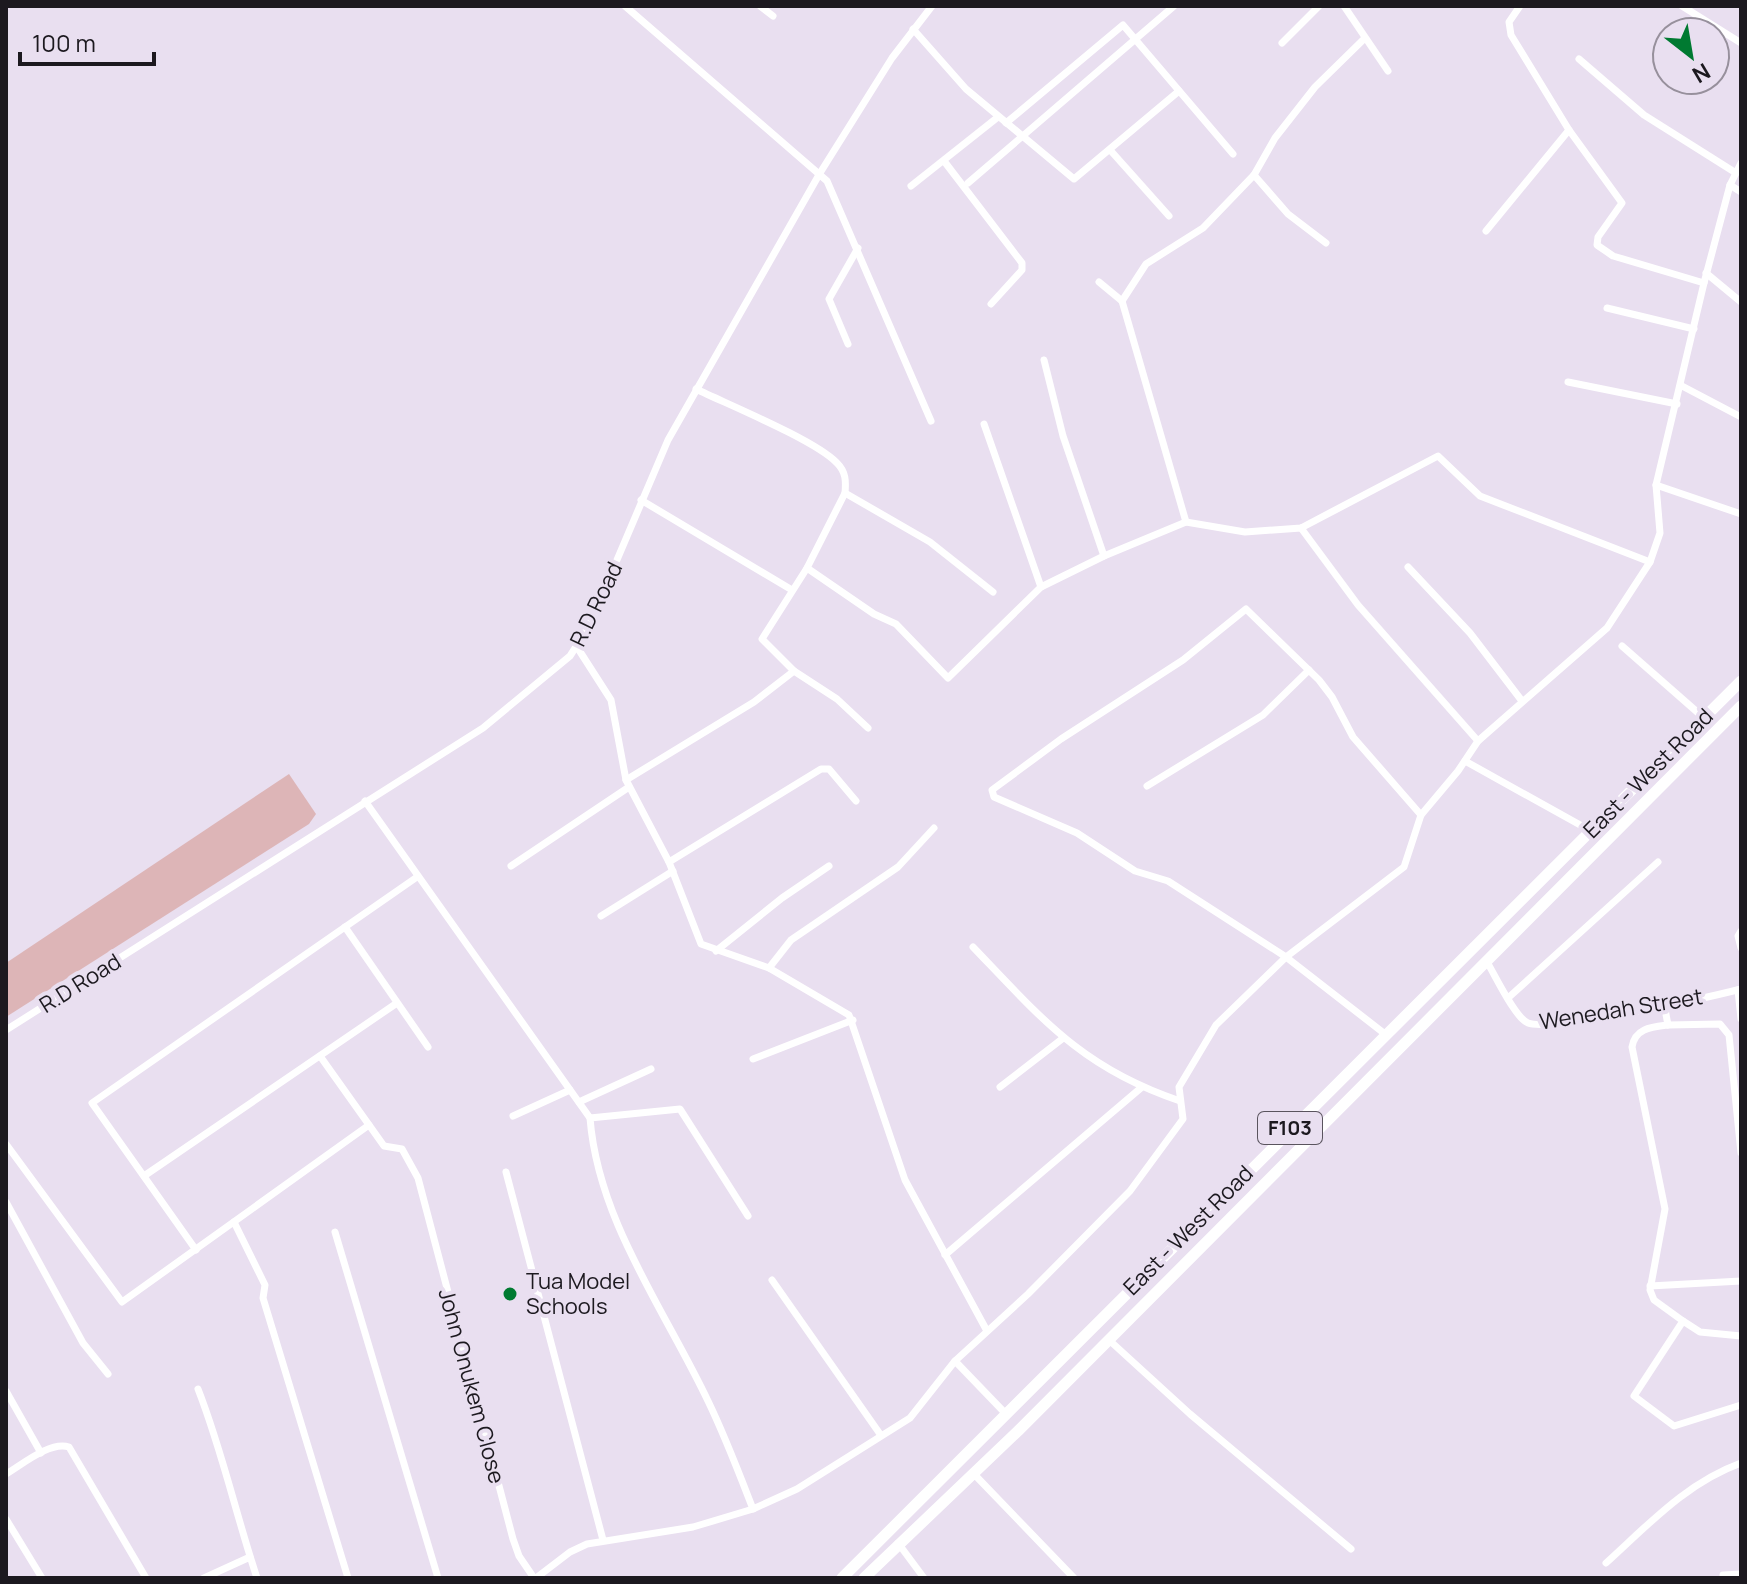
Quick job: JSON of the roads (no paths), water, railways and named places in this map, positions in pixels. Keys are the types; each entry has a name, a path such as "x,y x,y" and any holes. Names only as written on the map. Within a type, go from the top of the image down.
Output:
{"main road":[{"name":"East - West Road","path":"842,1578 1741,681"},
{"name":"East - West Road","path":"864,1578 1109,1340 1741,706"},
{"path":"1263,1155 1278,1170"}],"street":[{"path":"625,6 820,173 834,194 931,421"},
{"path":"635,15 642,6"},
{"path":"760,6 773,16"},
{"name":"R.D Road","path":"6,1030 490,722 577,647 641,500 696,389 820,173 913,29 932,6"},
{"path":"968,183 1174,6"},
{"path":"1282,43 1319,6"},
{"path":"1344,6 1388,71"},
{"path":"1520,6 1509,22 1511,35 1569,130 1622,203 1598,237 1600,248 1613,256 1704,283"},
{"path":"1682,6 1741,43"},
{"path":"1006,123 1120,25 1233,154"},
{"path":"913,29 966,89 1074,179 1179,91"},
{"path":"1122,301 1146,264 1203,228 1254,175 1275,138 1315,87 1365,38"},
{"path":"1579,59 1644,115 1736,173"},
{"path":"911,186 998,117"},
{"path":"1486,231 1569,130"},
{"path":"1111,151 1169,216"},
{"path":"944,161 1022,263 1022,270 991,304"},
{"path":"535,1578 570,1552 603,1540 693,1527 753,1509 825,1473 916,1412 955,1361 1130,1191 1183,1119 1179,1087 1216,1025 1286,957 1404,867 1421,815 1478,741 1607,628 1650,562 1660,533 1656,485 1682,386 1706,273 1730,185 1741,163"},
{"path":"1254,175 1288,214 1326,243"},
{"path":"1730,185 1741,192"},
{"path":"848,344 829,299 858,248"},
{"path":"1706,273 1741,302"},
{"path":"1099,282 1122,301 1186,522"},
{"path":"1607,308 1694,329"},
{"path":"1044,360 1063,436 1104,556"},
{"path":"1568,382 1677,404"},
{"path":"1682,386 1741,417"},
{"path":"696,389 819,450 842,470 846,480 845,493 807,568 762,639 794,671 837,699 868,728"},
{"path":"984,424 1041,587"},
{"path":"807,568 874,614 896,624 948,678 1041,587 1104,556 1186,522 1245,532 1271,533 1301,528 1441,456 1480,496 1650,562"},
{"path":"1656,485 1741,514"},
{"path":"845,493 930,542 993,592"},
{"path":"641,500 792,590"},
{"path":"1301,528 1358,605 1478,741"},
{"path":"1408,567 1465,627 1522,701"},
{"path":"1385,1034 1286,957 1168,881 1135,871 1077,833 994,797 992,790 1061,739 1183,660 1246,609 1309,670 1332,697 1353,737 1421,815"},
{"path":"1622,646 1704,718"},
{"path":"577,647 615,710 628,783 669,862 697,936 706,947 769,968 843,1009 853,1020 896,1158 987,1331"},
{"path":"1147,786 1263,715 1309,670"},
{"path":"511,866 628,783 754,702 794,671"},
{"path":"1465,761 1591,831"},
{"path":"669,862 825,767 856,801"},
{"path":"365,801 590,1118 593,1147 605,1191 707,1399 753,1509"},
{"path":"769,968 791,940 898,867 934,828"},
{"path":"1508,998 1658,862"},
{"path":"716,951 782,898 829,866"},
{"path":"601,916 673,871"},
{"path":"196,1250 94,1109 95,1098 417,877"},
{"path":"345,927 428,1047"},
{"path":"1741,931 1738,936 1741,948"},
{"path":"973,947 1062,1039 1102,1068 1180,1101"},
{"name":"Wenedah Street","path":"1487,962 1521,1018 1532,1025 1572,1022 1740,990"},
{"path":"1740,990 1741,1019"},
{"path":"144,1176 397,1003"},
{"path":"1664,1004 1668,1025"},
{"path":"753,1059 853,1020"},
{"path":"1741,1153 1729,1035 1720,1024 1668,1025 1641,1031 1632,1047 1665,1209 1650,1286 1654,1300 1700,1332 1741,1336"},
{"path":"1000,1087 1062,1039"},
{"path":"6,1144 122,1302 369,1125 320,1056"},
{"path":"579,1102 651,1069"},
{"path":"945,1255 1142,1087"},
{"path":"513,1116 570,1090"},
{"path":"590,1118 680,1109 748,1216"},
{"name":"John Onukem Close","path":"369,1125 384,1146 402,1149 418,1178 513,1539 519,1556 535,1578"},
{"path":"506,1172 603,1540"},
{"path":"6,1202 83,1343 108,1374"},
{"path":"234,1222 265,1285 263,1298 348,1578"},
{"path":"335,1232 438,1578"},
{"path":"772,1280 880,1434"},
{"path":"1650,1286 1741,1281"},
{"path":"1683,1321 1635,1392 1635,1398 1674,1426 1741,1405"},
{"path":"1109,1340 1351,1549"},
{"path":"955,1361 1005,1413"},
{"path":"198,1389 216,1434 232,1502 257,1578"},
{"path":"6,1391 41,1453"},
{"path":"6,1474 41,1453 61,1445 69,1447 146,1578"},
{"path":"1606,1563 1686,1490 1703,1478 1741,1463"},
{"path":"973,1473 1074,1578"},
{"path":"6,1519 42,1578"},
{"path":"898,1543 924,1578"},
{"path":"204,1578 250,1557"},
{"path":"1723,1575 1741,1574"}],"place":[{"name":"Tua Model Schools","path":"510,1294"}]}
